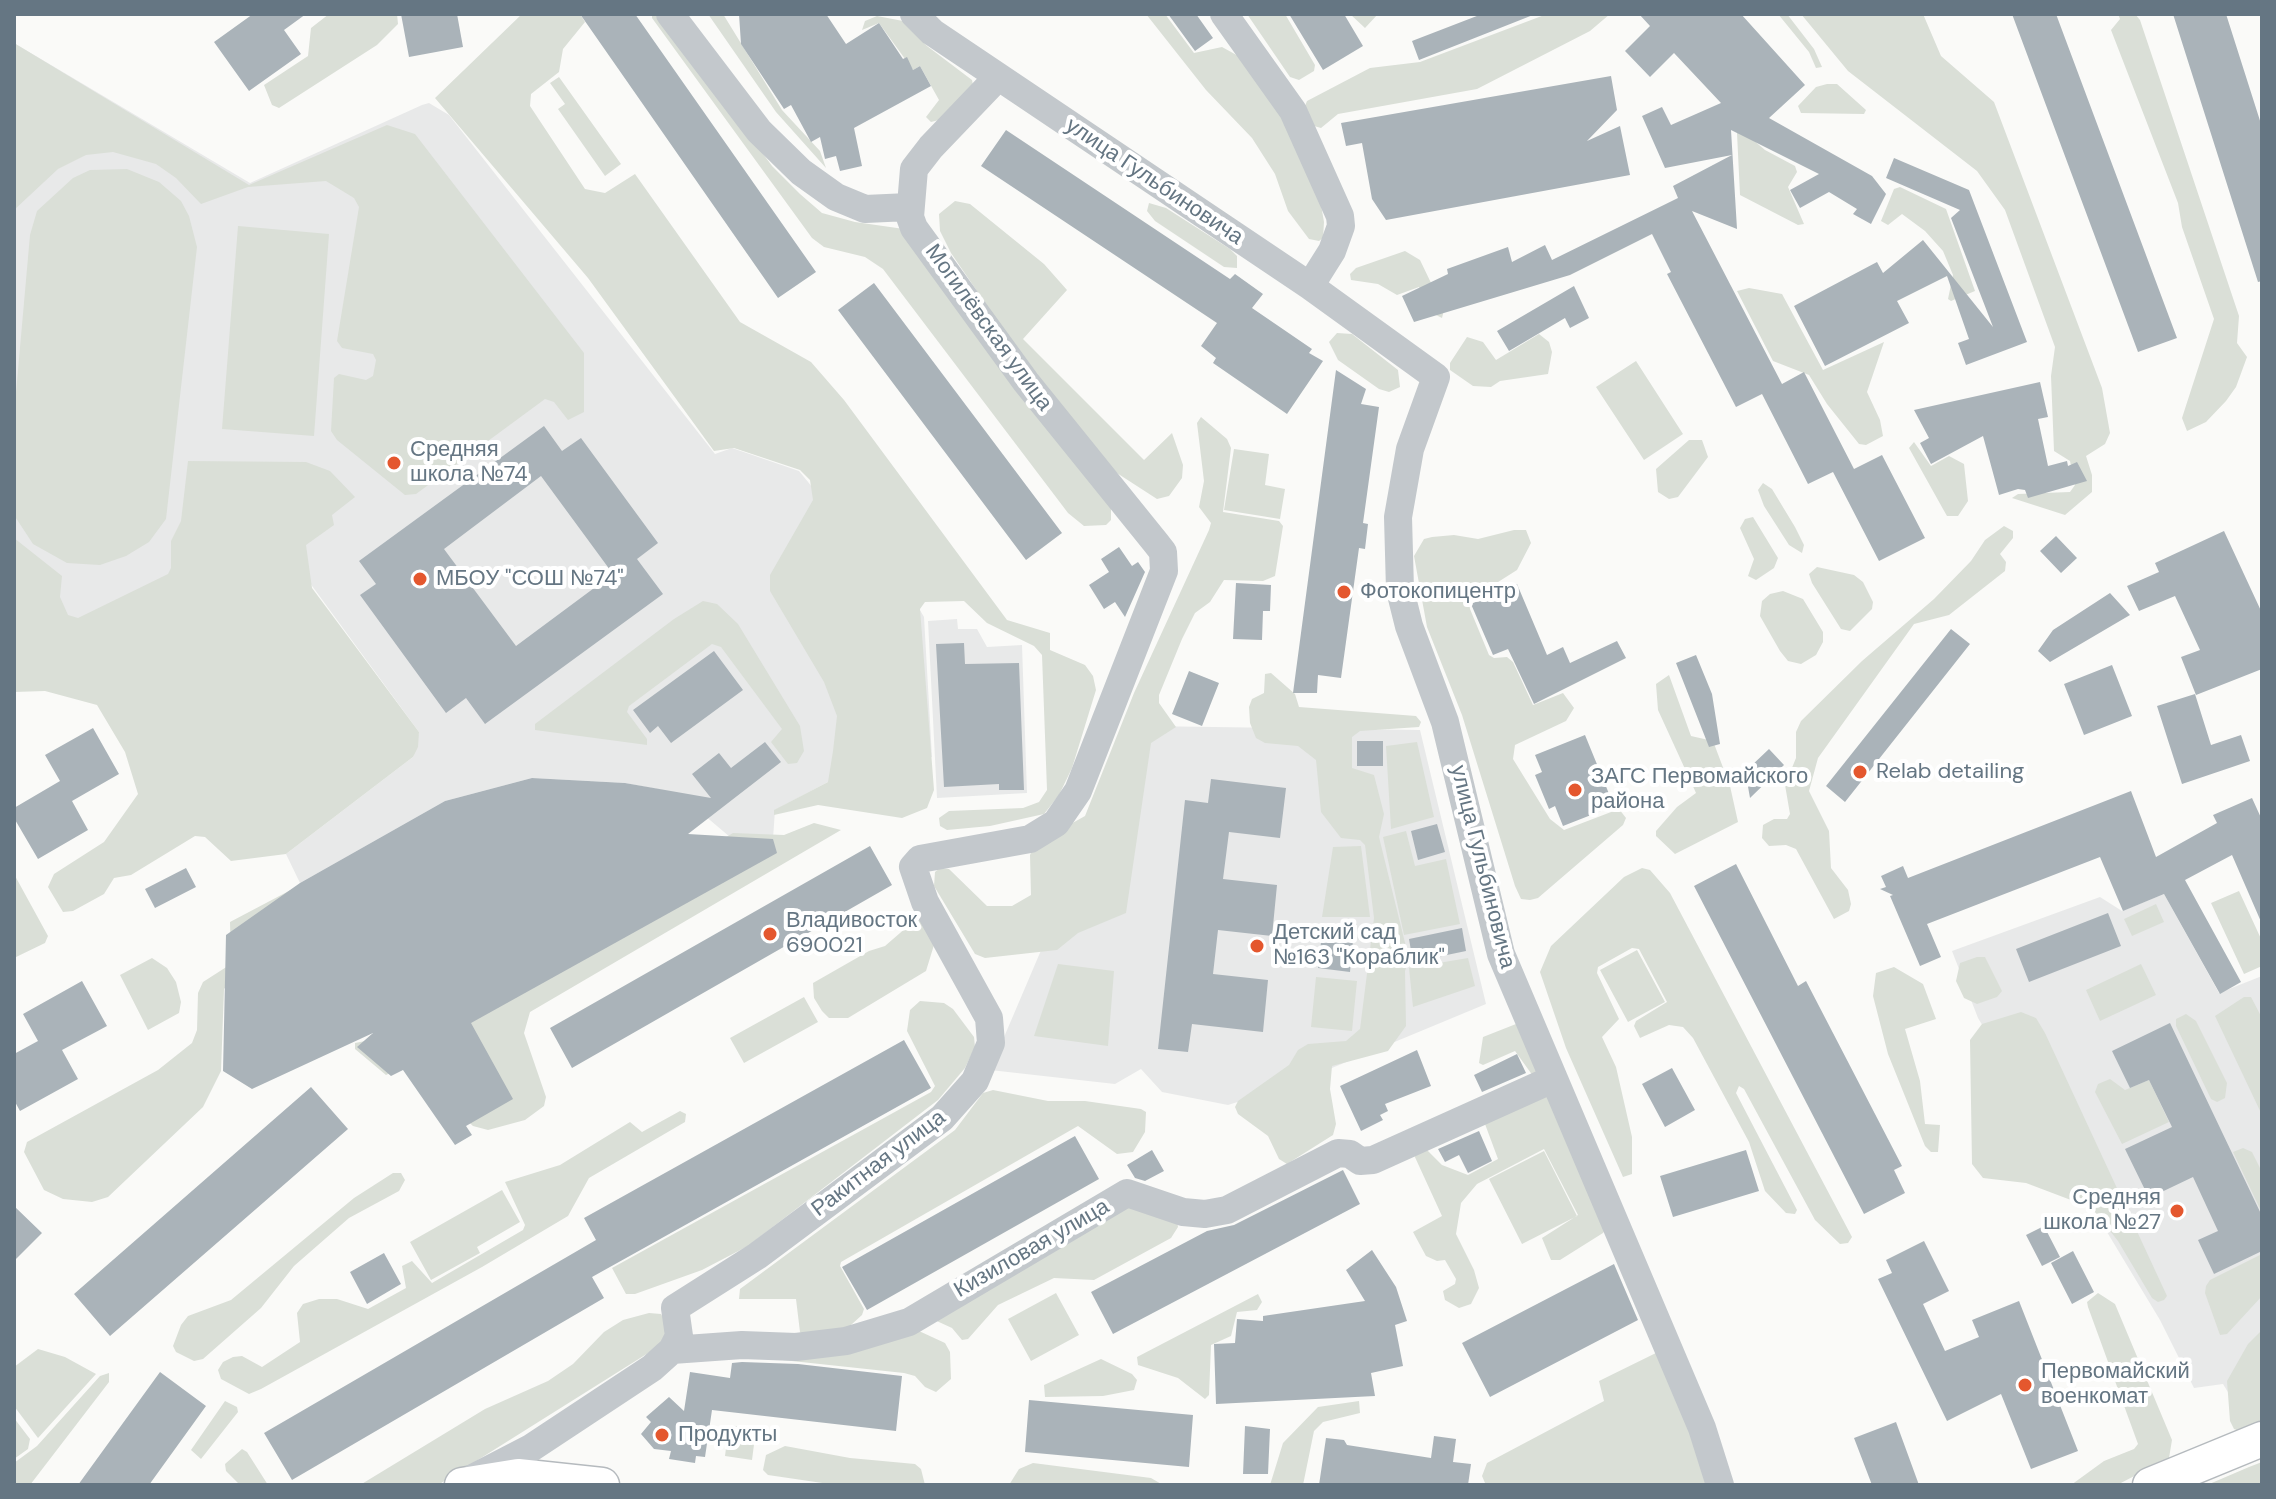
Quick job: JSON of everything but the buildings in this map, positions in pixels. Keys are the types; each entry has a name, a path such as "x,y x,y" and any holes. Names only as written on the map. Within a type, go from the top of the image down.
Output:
{"main road":[{"path":"2150,1485 2262,1439"},
{"path":"461,1485 518,1476 602,1485"}],"street":[{"path":"670,14 759,131 801,172 836,197 865,209 909,207 914,169 998,77"},
{"name":"улица Гульбиновича","path":"914,14 932,32 1310,286 1436,377 1420,417 1402,482 1397,547 1400,590 1420,659 1445,722 1501,954 1702,1428 1720,1485"},
{"path":"1224,14 1288,102 1340,216 1341,226 1332,251 1310,286"},
{"name":"Могилёвская улица","path":"909,207 914,228 1026,382 1116,498 1163,552 1163,577"},
{"name":"Ракитная улица","path":"672,1350 679,1336 675,1308 757,1256 927,1130 975,1081 991,1043 989,1018 925,902 913,867 920,859 1030,839 1056,823 1078,791 1163,577"},
{"name":"Кизиловая улица","path":"672,1350 742,1345 796,1347 846,1341 909,1322 1127,1193 1183,1212 1205,1214 1227,1210 1338,1153 1350,1154 1360,1161 1373,1160 1553,1079"},
{"path":"461,1485 531,1448 652,1368 672,1350"}],"shaded area":[{"path":"329,14 397,14 398,24 377,45 279,108 272,105 264,85 308,56 311,28"},
{"path":"522,14 580,14 585,22 563,49 559,72 531,94 530,106 585,189 605,193 635,174 740,322 811,362 844,400 1007,620 1050,633 1050,650 1085,665 1093,676 1096,690 1072,768 1059,795 1044,814 990,826 947,830 940,826 939,818 949,811 1023,808 1039,802 1047,790 1042,655 1034,646 987,623 964,601 925,602 920,609 934,790 927,808 902,818 818,805 774,815 774,810 828,782 837,716 824,682 770,591 770,575 813,500 810,480 800,470 734,448 714,451 588,278 435,98"},
{"path":"652,14 661,14 772,166 800,194 822,213 855,222 904,229 1111,502 1111,520 1106,525 1084,526 1068,513 883,269 865,257 824,247 812,238 652,18"},
{"path":"708,14 723,14 782,110 820,151 826,168 776,112"},
{"path":"1146,14 1165,14 1194,53 1222,47 1242,58 1284,108 1319,193 1324,222 1323,238 1319,241 1309,239 1288,211 1275,174 1252,138 1206,90"},
{"path":"1247,14 1285,14 1315,65 1314,71 1299,80 1290,77"},
{"path":"1350,14 1378,14 1365,28"},
{"path":"1547,14 1610,14 1590,31 1477,89 1338,114 1321,128 1314,126 1305,106 1307,101 1370,68 1420,62"},
{"path":"1778,14 1787,14 1814,49 1822,67 1816,68 1809,52"},
{"path":"1801,14 1923,14 1941,56 1994,102 2102,388 2110,433 2105,444 2086,456 2092,475 2092,492 2065,515 2012,498 2018,494 2070,492 2075,485 2070,461 2054,451 2051,376 2055,347 2005,210 1977,171 1848,71"},
{"path":"2118,14 2135,14 2140,20 2239,316 2237,343 2247,357 2236,387 2226,401 2206,422 2187,431 2182,418 2214,319 2182,227 2178,203 2111,30 2120,19"},
{"path":"877,16 903,21 927,46 972,80 973,85 939,120 931,122 926,117 939,100 920,66 913,70 879,23 862,30 865,21"},
{"name":"Средняя школа №74","path":"14,43 250,183 422,105 429,103 449,115 715,454 732,448 799,471 859,544 875,533 924,617 932,757 828,782 775,810 773,839 730,837 678,793 625,783 532,778 445,801 300,883 286,854 413,757 419,732 288,553 14,675"},
{"path":"14,43 249,185 387,125 415,134 584,353 584,412 568,420 554,402 545,399 416,494 405,495 337,440 331,431 334,378 339,374 366,380 373,376 376,360 373,354 342,348 337,341 359,207 354,198 326,181 248,187 201,204 176,178 156,164 113,152 86,155 58,169 14,210"},
{"path":"559,77 621,164 605,176 558,109 565,104 550,83"},
{"path":"1837,84 1866,110 1864,114 1801,113 1798,106 1816,87"},
{"path":"1737,133 1745,133 1765,150 1795,166 1797,172 1788,187 1804,224 1798,225 1740,195"},
{"path":"127,169 159,182 181,201 189,216 197,247 166,519 149,542 126,556 100,565 67,563 33,544 14,515 14,415 30,235 37,211 73,178 90,170"},
{"path":"1900,187 1946,209 1975,291 1951,301 1948,299 1953,275 1943,251 1925,231 1902,214 1888,225 1881,221 1894,189"},
{"path":"955,201 970,204 1044,264 1067,290 1023,339 1144,460 1172,433 1183,465 1182,478 1169,496 1157,499 1106,466 1035,376 951,253 940,231 939,214"},
{"path":"1149,203 1166,208 1230,249 1237,256 1237,268 1224,267 1155,221 1147,211"},
{"path":"238,226 329,234 314,436 222,429"},
{"path":"1405,251 1420,260 1444,310 1442,318 1432,313 1419,287 1397,295 1378,284 1351,280 1350,274 1356,268"},
{"path":"1749,288 1782,294 1823,370 1884,342 1867,392 1880,420 1883,436 1866,445 1859,444 1827,404 1809,375 1773,361 1737,291"},
{"path":"1337,333 1352,334 1398,370 1400,387 1389,392 1379,389 1338,360 1329,342"},
{"path":"1539,334 1549,342 1552,352 1548,374 1500,381 1491,387 1473,386 1450,370 1450,363 1467,337 1483,342 1496,360"},
{"path":"1636,361 1683,434 1644,460 1596,387"},
{"path":"1201,417 1227,439 1231,448 1223,512 1279,521 1283,526 1275,576 1263,581 1224,580 1210,602 1195,613 1182,639 1159,695 1159,703 1176,727 1151,743 1126,913 1078,933 1057,950 985,958 975,954 934,886 935,872 940,868 949,869 987,906 1012,906 1031,895 1030,855 1035,844 1085,816 1134,693 1209,530 1211,523 1199,507 1204,481 1197,423"},
{"path":"1689,440 1702,440 1708,457 1678,497 1669,499 1658,492 1656,469"},
{"path":"1914,442 1931,466 1949,456 1964,464 1968,501 1958,516 1947,516 1909,448"},
{"path":"1234,449 1269,454 1265,485 1285,489 1280,519 1224,510"},
{"path":"188,461 306,462 330,471 355,497 332,515 334,525 306,545 312,588 419,732 418,747 413,757 286,854 231,861 205,837 195,836 131,875 114,878 104,894 73,911 63,912 48,887 54,874 104,842 138,794 125,752 97,705 45,691 14,692 14,538 62,576 60,597 68,615 78,618 168,574 171,568 171,541 181,521"},
{"path":"1763,483 1772,489 1795,527 1804,545 1802,553 1789,545 1764,506 1758,490"},
{"path":"1753,517 1778,558 1774,568 1756,580 1748,576 1754,559 1740,528 1745,519"},
{"path":"2004,526 2013,531 2013,538 2000,554 2006,562 2005,571 1949,615 1914,624 1818,758 1809,791 1829,831 1831,868 1848,890 1851,904 1849,911 1834,919 1796,849 1786,845 1769,846 1762,838 1763,825 1774,819 1787,819 1790,814 1785,785 1796,758 1796,732 1801,721 1862,661 1934,599 1971,561 1985,540"},
{"path":"1526,530 1531,543 1517,570 1476,596 1469,602 1470,609 1489,655 1494,658 1507,657 1513,662 1533,705 1563,693 1574,708 1566,721 1515,745 1513,759 1550,819 1564,830 1619,809 1626,818 1623,825 1538,898 1530,900 1521,899 1515,886 1462,715 1427,627 1414,556 1424,539 1454,535 1478,539"},
{"path":"1817,567 1854,575 1863,582 1873,602 1872,609 1850,631 1841,629 1812,583 1809,574"},
{"path":"1783,591 1803,599 1823,632 1823,642 1816,655 1801,664 1788,661 1760,616 1762,601 1770,594"},
{"path":"703,601 717,604 738,624 800,726 804,751 797,763 788,764 771,742 782,729 721,647 712,644 629,706 627,712 647,739 647,745 535,730 535,724 674,619"},
{"path":"957,619 958,629 977,629 987,647 1022,645 1027,793 937,798 928,621"},
{"path":"1271,673 1295,694 1299,707 1416,716 1421,722 1419,727 1360,731 1352,737 1352,768 1374,775 1384,814 1379,837 1409,959 1405,971 1406,1026 1388,1051 1332,1066 1330,1089 1336,1124 1333,1135 1287,1164 1279,1159 1268,1136 1238,1114 1235,1107 1238,1101 1289,1065 1298,1050 1308,1044 1346,1041 1360,1029 1374,918 1365,845 1360,840 1341,838 1321,812 1316,760 1298,746 1265,743 1256,738 1250,723 1249,707 1252,699 1264,693 1265,674"},
{"path":"1669,675 1691,736 1713,741 1730,786 1738,822 1675,854 1656,836 1656,831 1677,807 1696,793 1658,710 1656,684"},
{"name":"Детский сад №163 \"Кораблик\"","path":"1145,726 1420,730 1486,1004 1291,1085 1228,1105 1162,1092 1141,1069 1115,1084 990,1070 1068,887"},
{"path":"1417,742 1434,817 1391,829 1386,746"},
{"path":"814,823 841,830 530,1012 524,1033 546,1097 544,1106 525,1120 488,1130 473,1126 407,1065 386,1075 355,1049 355,1043 386,1037 451,1001 733,833 784,835"},
{"path":"1406,831 1415,866 1446,859 1460,924 1404,935 1383,837"},
{"path":"1361,846 1370,917 1322,917 1333,847"},
{"path":"1642,868 1650,870 1670,893 1852,1237 1848,1243 1840,1244 1815,1220 1744,1089 1739,1086 1736,1093 1797,1210 1795,1214 1786,1213 1765,1191 1749,1142 1693,1038 1683,1027 1669,1025 1640,1038 1634,1026 1636,1021 1667,1002 1639,949 1632,948 1598,967 1597,973 1619,1019 1602,1037 1616,1067 1632,1137 1632,1174 1623,1177 1566,1048 1540,972 1551,946 1624,877"},
{"path":"14,874 48,936 45,943 14,958"},
{"path":"321,874 224,989 221,1071 203,1107 108,1197 92,1202 63,1199 44,1190 24,1152 27,1142 158,1070 192,1043 197,1030 198,993 203,982 231,964 230,922"},
{"path":"2239,891 2262,941 2262,966 2244,974 2211,903"},
{"name":"Средняя школа №27","path":"2164,894 2219,993 2262,976 2262,1402 2240,1412 2223,1384 2194,1388 2160,1320 1978,1018 1952,951 2100,897 2122,911"},
{"path":"2156,904 2164,922 2132,936 2124,919"},
{"path":"915,920 922,920 934,945 926,971 848,1018 829,1018 814,998 813,983 869,951 885,946"},
{"path":"1637,950 1665,1002 1628,1022 1600,970"},
{"path":"1985,957 2002,991 1997,997 1977,1004 1964,998 1956,981 1960,963"},
{"path":"152,958 167,968 176,982 181,1002 179,1013 148,1030 120,975"},
{"path":"1468,958 1475,986 1413,1007 1409,968"},
{"path":"1058,964 1114,971 1108,1046 1034,1036"},
{"path":"2141,964 2156,995 2100,1021 2086,990"},
{"path":"1894,967 1923,984 1936,1019 1905,1029 1920,1081 1925,1124 1940,1125 1938,1152 1931,1152 1925,1146 1888,1054 1873,996 1876,973"},
{"path":"1316,977 1357,981 1352,1031 1311,1027"},
{"path":"804,997 818,1022 744,1063 730,1038"},
{"path":"2244,997 2251,997 2262,1018 2262,1115 2215,1016"},
{"path":"920,1001 944,1003 953,1009 974,1037 975,1047 965,1068 938,1100 748,1246 702,1270 635,1294 626,1294 612,1268 931,1092 935,1086 907,1031 910,1010"},
{"path":"2021,1012 2036,1018 2045,1033 2167,1296 2164,1300 2158,1302 2152,1298 2118,1241 2092,1208 2026,1183 1983,1178 1972,1164 1970,1040 1982,1024"},
{"path":"2186,1014 2196,1021 2227,1083 2225,1098 2217,1102 2211,1099 2176,1026 2176,1019"},
{"path":"1516,1024 1545,1063 1533,1076 1515,1051 1483,1065 1479,1063 1483,1037"},
{"path":"2110,1079 2125,1090 2149,1080 2169,1122 2122,1144 2095,1092 2098,1084"},
{"path":"993,1090 1048,1101 1085,1101 1141,1109 1146,1112 1145,1132 1133,1152 1117,1154 1078,1126 841,1262 840,1266 864,1309 862,1315 841,1334 804,1336 800,1332 796,1299 739,1299 740,1289 955,1130 983,1093"},
{"path":"1551,1090 1611,1222 1603,1233 1560,1260 1551,1260 1542,1238 1578,1215 1544,1149 1477,1184 1461,1203 1456,1234 1474,1270 1479,1288 1471,1304 1459,1308 1445,1300 1443,1291 1455,1284 1456,1279 1445,1260 1437,1261 1426,1256 1413,1232 1442,1216 1414,1155 1427,1150 1442,1165 1468,1175 1498,1159 1485,1124"},
{"path":"680,1111 686,1114 685,1122 589,1178 568,1216 482,1267 261,1389 249,1394 221,1379 218,1370 223,1362 233,1357 242,1356 262,1367 300,1342 297,1313 303,1304 319,1299 337,1299 368,1309 406,1288 402,1266 412,1261 432,1283 523,1230 525,1225 505,1182 560,1165 630,1122 642,1132"},
{"path":"2243,1148 2252,1152 2262,1172 2262,1213 2233,1152"},
{"path":"1544,1151 1577,1216 1522,1244 1489,1179"},
{"path":"393,1173 401,1173 405,1180 399,1191 349,1218 294,1266 261,1308 203,1359 194,1361 176,1352 173,1346 188,1316 231,1300 354,1198"},
{"path":"502,1190 520,1222 477,1247 480,1253 431,1280 410,1242"},
{"path":"1128,1202 1177,1220 1178,1227 1171,1238 1094,1280 1054,1278 998,1305 968,1339 962,1340 952,1328 928,1317"},
{"path":"2262,1254 2262,1296 2227,1334 2220,1335 2205,1293 2206,1286 2210,1280"},
{"path":"1056,1293 1079,1335 1031,1361 1008,1319"},
{"path":"2098,1293 2115,1304 2172,1440 2169,1458 2117,1485 2071,1485 2104,1461 2134,1449 2138,1444 2088,1307 2087,1302"},
{"path":"1258,1294 1262,1302 1257,1310 1237,1312 1231,1336 1211,1345 1209,1395 1205,1399 1178,1378 1138,1365 1137,1357"},
{"path":"649,1313 661,1314 666,1323 665,1338 653,1350 438,1485 360,1485 485,1409 548,1381 573,1364 604,1332 623,1320"},
{"path":"2262,1330 2262,1424 2242,1432 2234,1429 2230,1421 2227,1381 2248,1344"},
{"path":"919,1331 945,1343 950,1352 951,1379 936,1392 925,1387 915,1376 904,1373 745,1356"},
{"path":"38,1349 65,1357 96,1374 38,1438 14,1406 14,1367"},
{"path":"1660,1351 1715,1485 1485,1483 1482,1476 1487,1463 1604,1401 1599,1381"},
{"path":"1101,1359 1132,1374 1137,1380 1134,1390 1103,1396 1045,1397 1044,1385"},
{"path":"109,1373 109,1382 30,1485 14,1485 14,1463 37,1446 100,1376"},
{"path":"225,1401 237,1407 238,1412 201,1459 191,1450"},
{"path":"1359,1401 1360,1413 1323,1422 1314,1431 1303,1485 1270,1485 1283,1443 1318,1407"},
{"path":"14,1418 30,1439 28,1449 14,1459"},
{"path":"729,1425 756,1429 752,1460 725,1456"},
{"path":"785,1446 850,1458 915,1464 921,1469 925,1485 836,1485 768,1475 763,1470 766,1455"},
{"path":"242,1449 268,1485 240,1485 226,1471 225,1464"},
{"path":"2262,1462 2262,1483 2207,1485 2249,1467"},
{"path":"1033,1463 1151,1478 1163,1485 1009,1485 1019,1469"}],"place":[{"name":"Средняя школа №74","path":"394,463"},
{"name":"МБОУ \"СОШ №74\"","path":"420,579"},
{"name":"Фотокопицентр","path":"1344,592"},
{"name":"Relab detailing","path":"1860,772"},
{"name":"ЗАГС Первомайского района","path":"1575,790"},
{"name":"Владивосток 690021","path":"770,934"},
{"name":"Детский сад №163 \"Кораблик\"","path":"1257,946"},
{"name":"Средняя школа №27","path":"2177,1211"},
{"name":"Первомайский военкомат","path":"2025,1385"},
{"name":"Продукты","path":"662,1435"}]}
